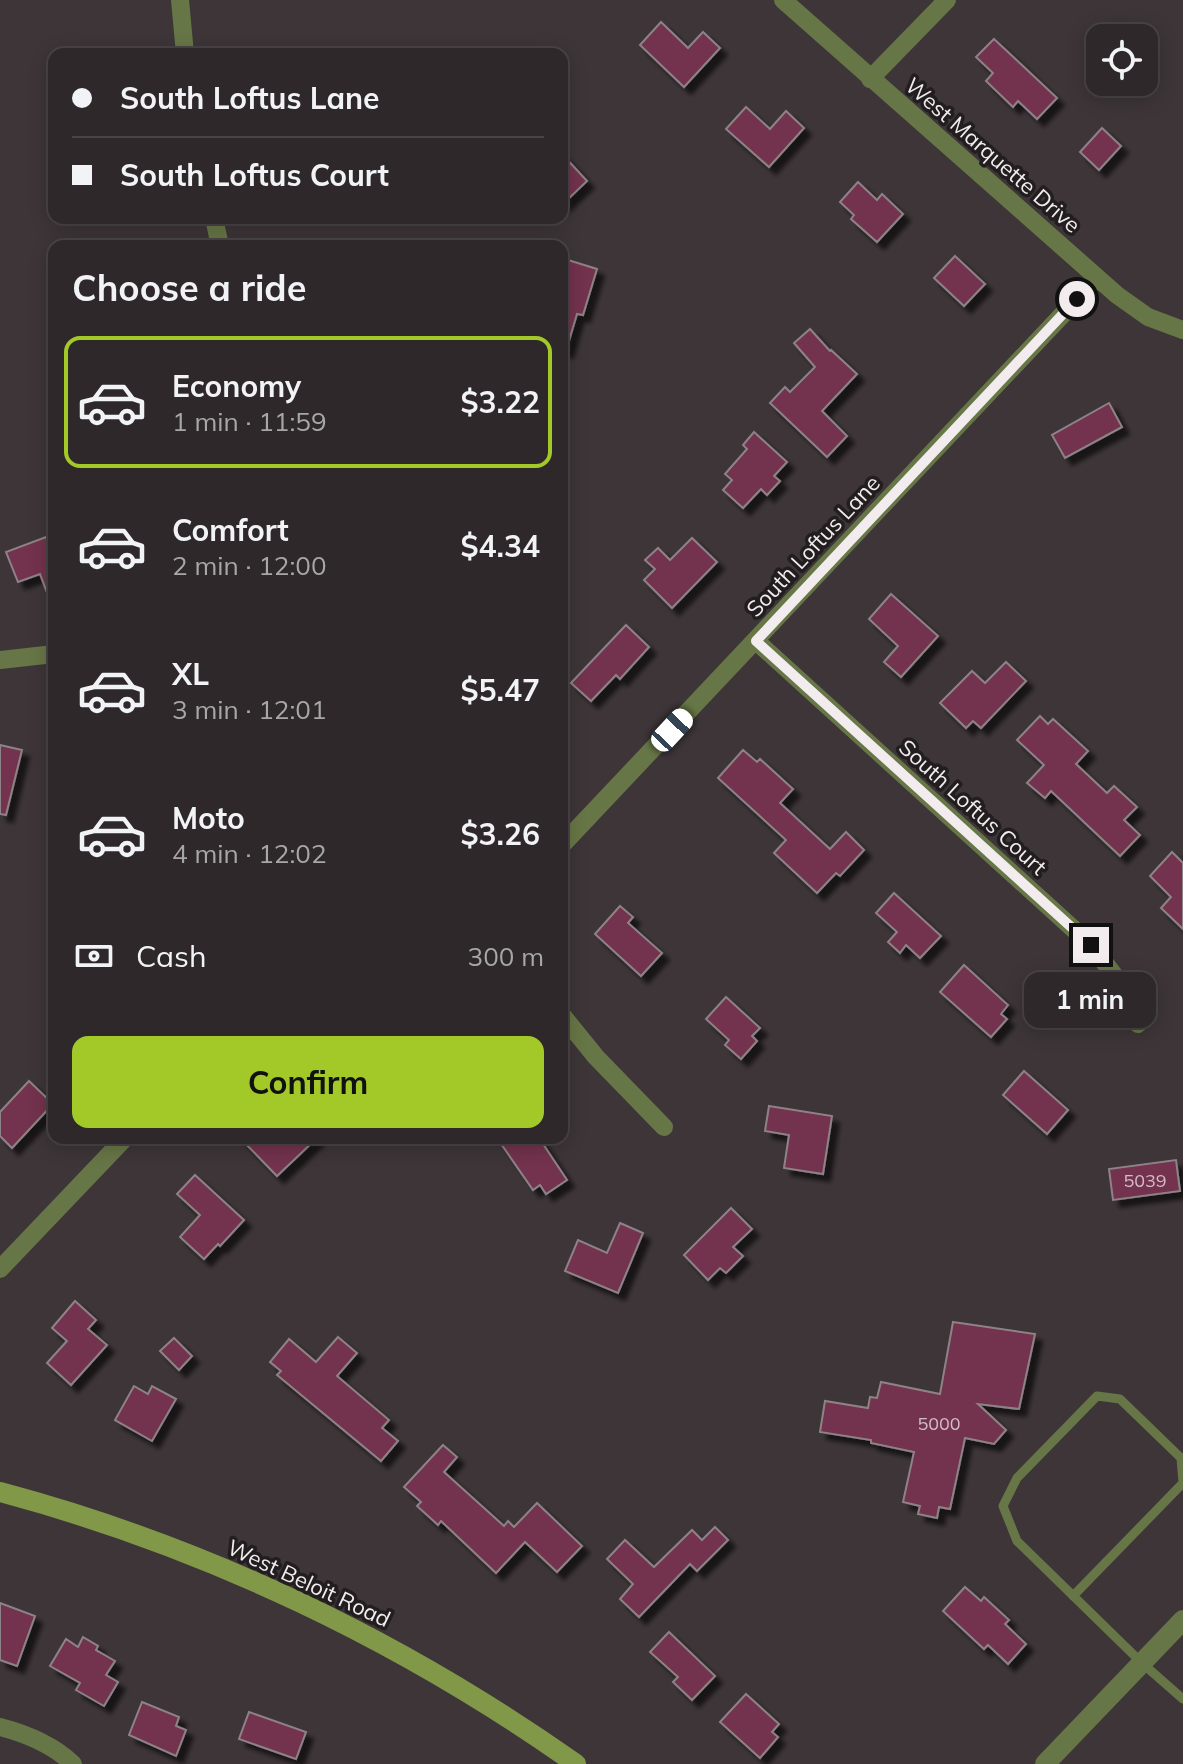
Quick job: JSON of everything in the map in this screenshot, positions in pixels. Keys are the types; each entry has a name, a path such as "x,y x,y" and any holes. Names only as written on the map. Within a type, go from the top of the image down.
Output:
{"main road":[{"name":"West Beloit Road","path":"0,1492 93,1520 191,1556 345,1624 464,1690 576,1764"}],"street":[{"path":"180,0 184,48"},
{"name":"West Marquette Drive","path":"783,0 1117,295 1148,317 1183,330"},
{"path":"870,79 947,0"},
{"name":"South Loftus Lane","path":"568,839 1097,278"},
{"name":"South Loftus Court","path":"756,641 1091,945 1124,988 1138,1024"},
{"path":"0,660 48,655"},
{"path":"568,1022 596,1057 664,1127"},
{"path":"0,1269 119,1144"},
{"path":"1045,1764 1183,1620"},
{"path":"0,1727 29,1735 73,1764"}],"lane":[{"path":"1073,1596 1183,1483 1181,1458 1120,1399 1097,1396 1017,1478 1003,1506 1017,1541 1073,1596 1142,1663 1183,1699"}],"building":[{"path":"661,22 688,48 703,32 720,48 684,87 640,45"},
{"path":"994,39 1057,98 1037,119 1018,101 1013,107 986,81 993,73 976,57"},
{"path":"746,107 770,129 786,111 804,128 769,167 726,129"},
{"path":"1102,128 1121,146 1099,170 1080,152"},
{"path":"568,160 587,181 568,199"},
{"path":"858,182 877,200 882,194 903,214 877,242 851,219 854,215 840,202"},
{"path":"955,256 985,284 964,306 934,278"},
{"path":"568,260 597,269 583,315 577,314 568,344"},
{"path":"810,329 857,374 822,411 847,436 827,457 770,403 785,387 790,392 815,367 794,343"},
{"path":"1109,403 1122,427 1065,458 1052,435"},
{"path":"754,432 787,462 774,476 780,481 767,495 761,489 743,508 723,490 732,480 725,474 747,449 743,445"},
{"path":"46,537 48,595 40,574 18,582 6,552"},
{"path":"692,538 717,562 672,608 644,580 655,569 645,560 658,548 670,560"},
{"path":"891,594 938,636 901,677 884,662 898,646 869,619"},
{"path":"626,625 649,647 620,679 616,675 591,701 571,683"},
{"path":"1006,662 1026,681 981,728 973,721 966,728 940,703 972,671 985,683"},
{"path":"1040,716 1048,724 1053,719 1088,751 1076,764 1107,793 1114,786 1137,807 1124,820 1140,835 1120,856 1051,791 1045,798 1027,783 1044,765 1017,740"},
{"path":"0,745 22,750 6,815 0,814"},
{"path":"743,750 757,762 760,759 793,789 780,803 830,849 846,832 864,850 840,876 836,873 817,893 774,853 786,840 718,778"},
{"path":"1172,852 1183,863 1183,929 1161,908 1171,897 1150,876"},
{"path":"894,893 941,936 920,958 906,945 900,953 888,942 897,932 876,913"},
{"path":"620,906 633,917 628,923 662,953 641,976 595,934"},
{"path":"964,965 1008,1005 1001,1014 1007,1019 991,1037 940,992"},
{"path":"726,997 760,1028 752,1036 757,1041 741,1059 725,1045 729,1040 706,1019"},
{"path":"1024,1071 1068,1110 1047,1134 1003,1095"},
{"path":"29,1081 48,1099 48,1109 12,1148 0,1136 0,1112"},
{"path":"769,1106 832,1116 823,1174 784,1168 789,1135 765,1131"},
{"path":"246,1144 311,1144 277,1176"},
{"path":"501,1144 543,1144 567,1180 546,1194 540,1185 533,1190"},
{"path":"1176,1160 1180,1191 1113,1200 1109,1169"},
{"path":"195,1175 244,1220 204,1259 180,1237 200,1215 177,1194"},
{"path":"731,1208 752,1229 733,1247 743,1256 726,1273 720,1268 708,1280 684,1255"},
{"path":"620,1223 643,1233 618,1293 565,1271 578,1240 607,1253"},
{"path":"75,1301 96,1320 88,1329 107,1345 71,1385 47,1363 67,1341 52,1328"},
{"path":"953,1322 1035,1334 1019,1409 978,1404 1006,1430 994,1444 965,1438 950,1509 939,1507 937,1518 918,1514 920,1506 903,1502 914,1452 871,1443 871,1440 820,1432 825,1401 868,1408 870,1397 877,1398 881,1382 940,1394"},
{"path":"338,1337 357,1353 337,1376 389,1420 382,1428 398,1441 381,1461 277,1375 281,1371 270,1362 289,1339 316,1362"},
{"path":"174,1338 192,1356 179,1370 160,1351"},
{"path":"134,1386 148,1394 152,1386 176,1399 152,1441 115,1420"},
{"path":"443,1445 457,1457 444,1472 504,1526 508,1521 514,1527 537,1503 582,1546 557,1572 525,1542 496,1573 441,1521 438,1525 417,1506 421,1502 404,1487"},
{"path":"715,1527 728,1540 697,1571 690,1564 639,1617 620,1599 633,1584 607,1559 625,1540 654,1567 692,1530 702,1540"},
{"path":"965,1587 981,1601 984,1597 1009,1620 1005,1624 1026,1644 1008,1664 988,1645 984,1649 943,1611"},
{"path":"0,1603 35,1616 17,1666 0,1660"},
{"path":"669,1632 715,1676 692,1700 673,1682 678,1677 650,1652"},
{"path":"83,1637 98,1646 96,1650 115,1661 106,1675 118,1682 104,1706 76,1690 80,1683 50,1666 66,1639 78,1647"},
{"path":"746,1694 779,1724 772,1732 778,1737 760,1758 720,1722"},
{"path":"142,1702 179,1717 176,1726 186,1730 176,1756 129,1735"},
{"path":"249,1712 306,1732 296,1759 239,1739"}],"route":[{"path":"1077,299 756,641 1091,945"}]}
